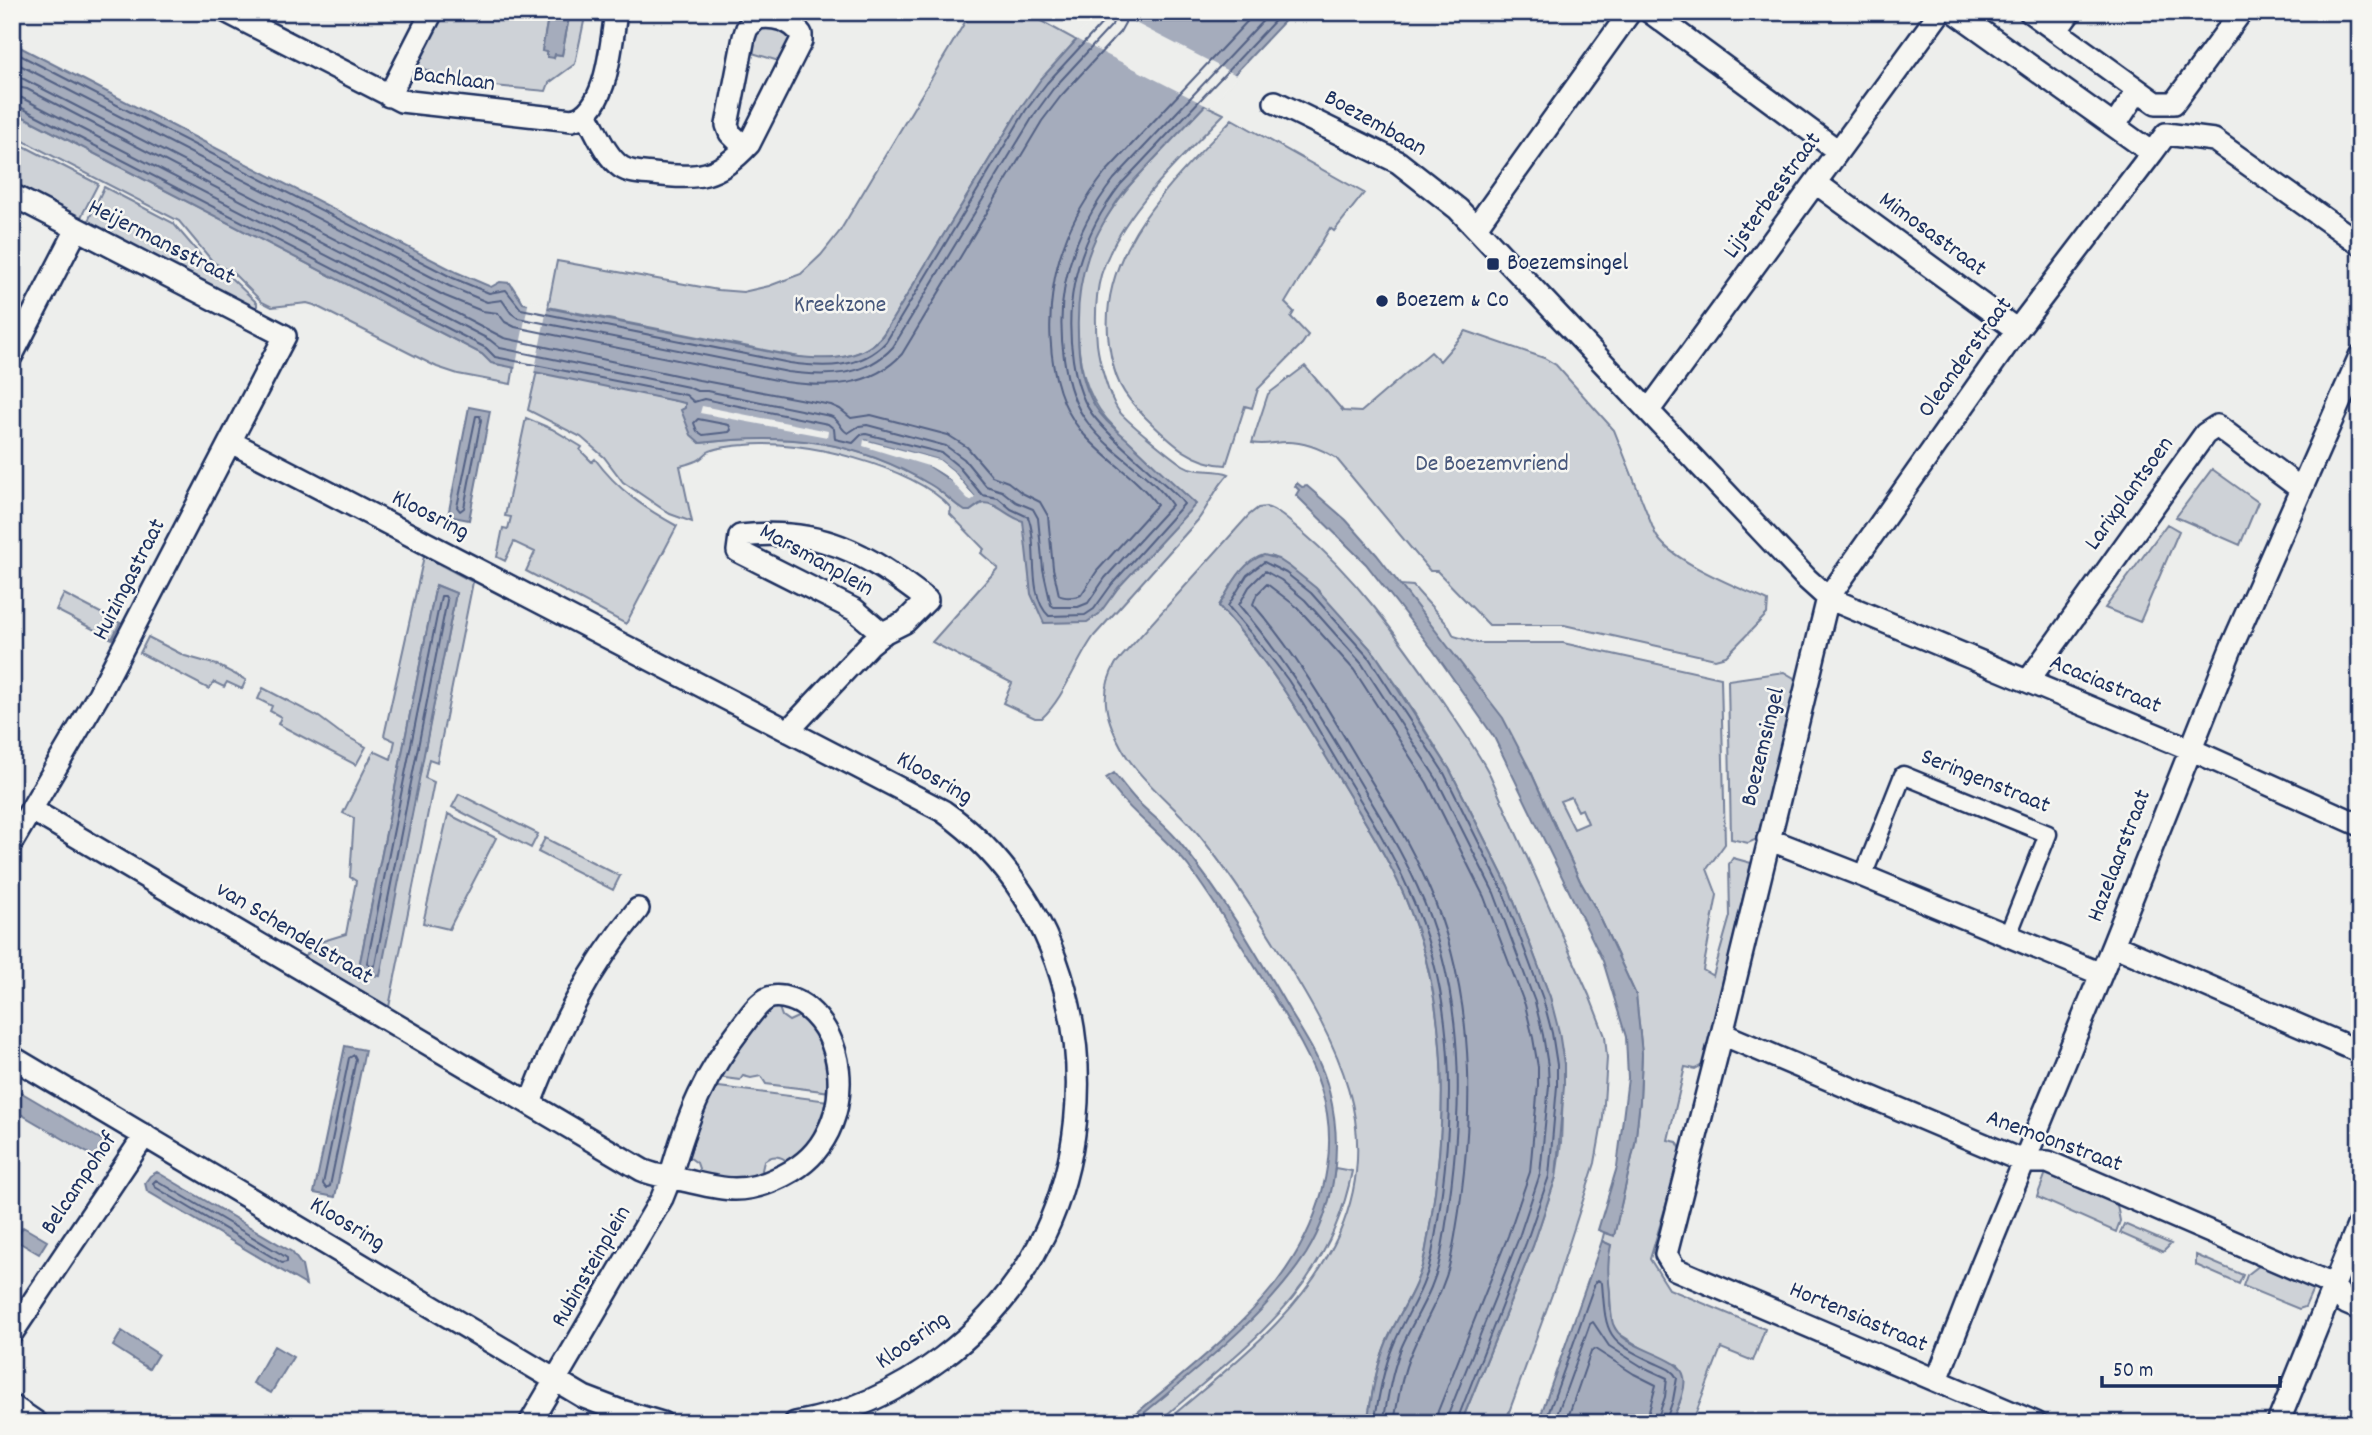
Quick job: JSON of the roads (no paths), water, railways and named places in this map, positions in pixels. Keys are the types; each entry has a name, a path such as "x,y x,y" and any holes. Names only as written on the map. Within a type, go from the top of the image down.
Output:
{"street":[{"name":"Bachlaan","path":"227,12 389,96 412,103 567,119 577,119 586,114"},
{"path":"389,96 432,12"},
{"path":"616,12 601,90 594,106 586,114 613,159 622,168 634,172 690,177 709,175 723,168 745,148 755,134 800,41 801,34 795,26 776,17 757,18 747,28 727,125 730,133 745,148"},
{"path":"1630,12 1476,227 1807,579 1828,598"},
{"path":"1650,12 1838,151"},
{"name":"Lijsterbesstraat","path":"1649,410 1940,12"},
{"path":"1955,12 2152,153"},
{"path":"2030,12 2156,103 2174,103 2241,12"},
{"path":"2056,31 2070,12"},
{"path":"2115,125 2138,90"},
{"name":"Boezembaan","path":"1275,102 1398,162 1428,184 1476,227"},
{"name":"Oleanderstraat","path":"1828,598 2017,330 2166,134 2214,140 2359,241"},
{"name":"Mimosastraat","path":"1816,183 2017,330"},
{"name":"Heijermansstraat","path":"12,195 285,337"},
{"path":"12,355 77,229"},
{"name":"Huizingastraat","path":"12,842 99,694 285,337"},
{"name":"Hazelaarstraat","path":"1937,1380 2190,749 2360,356"},
{"name":"Larixplantsoen","path":"2028,681 2205,434 2217,426 2301,489"},
{"name":"Kloosring","path":"230,442 943,811 967,829 1002,864 1030,905 1056,957 1071,1012 1077,1072 1074,1128 1059,1195 1040,1244 1010,1290 962,1340 919,1374 871,1399 795,1423"},
{"name":"Marsmanplein","path":"789,730 883,634 905,622 927,600 889,570 854,552 809,538 768,534 740,536 738,551 855,610 883,634"},
{"name":"Acaciastraat","path":"1828,598 2190,749 2360,825"},
{"name":"Boezemsingel","path":"1665,1254 1722,1034 1828,598"},
{"name":"Seringenstraat","path":"1863,876 1903,775 2048,834 2008,935"},
{"name":"van Schendelstraat","path":"32,810 642,1170 670,1178"},
{"path":"1768,839 2101,974"},
{"path":"530,1103 573,1003 597,963 638,909"},
{"path":"2113,945 2360,1052"},
{"name":"Rubinsteinplein","path":"530,1423 658,1206 670,1178 686,1122 701,1089 722,1054 765,1000 773,997 793,1000 808,1008 830,1035 838,1069 837,1103 830,1126 818,1149 786,1174 746,1189 716,1189 670,1178"},
{"name":"Anemoonstraat","path":"1722,1034 2025,1162 2048,1162 2333,1285 2346,1303 2360,1309"},
{"name":"Kloosring","path":"12,1057 555,1380 601,1404 662,1423"},
{"name":"Belcampohof","path":"12,1333 145,1135"},
{"path":"2278,1423 2360,1221"},
{"name":"Hortensiastraat","path":"1665,1254 1675,1269 2036,1423"},
{"path":"12,1406 37,1423"}],"water":[{"path":"549,12 570,12 562,55 555,54 554,58 547,57 547,52 542,51"},
{"path":"1102,12 1293,12 1126,189 1103,223 1088,256 1078,312 1079,352 1087,389 1098,411 1106,420 1196,504 1118,588 1099,614 1087,622 1044,623 1031,594 1023,521 998,507 981,503 970,511 965,511 935,488 903,470 847,449 791,440 700,443 691,435 681,410 685,408 685,403 491,363 482,354 12,111 12,43 456,272 491,287 500,282 510,283 523,303 791,356 815,358 839,358 861,352 881,338 1021,107 1041,79","holes":["865,440 939,460 953,471 975,497 926,464"]},
{"path":"469,407 490,411 469,520 448,516"},
{"path":"1297,483 1302,487 1307,486 1346,520 1377,555 1503,718 1636,995 1642,1054 1640,1101 1635,1144 1614,1236 1598,1230 1617,1167 1628,1078 1626,1037 1603,961 1494,737 1433,650 1366,564 1296,495 1299,490 1295,486"},
{"path":"1264,555 1278,559 1316,588 1375,654 1450,770 1508,886 1550,997 1559,1032 1564,1086 1556,1177 1533,1246 1461,1423 1367,1423 1383,1351 1414,1288 1425,1254 1433,1209 1441,1118 1442,1072 1438,1027 1420,938 1389,864 1296,709 1252,646 1219,606 1243,569"},
{"path":"436,585 456,593 380,976 358,972"},
{"path":"1114,773 1135,799 1172,833 1252,946 1318,1061 1329,1091 1336,1133 1330,1195 1324,1216 1306,1254 1289,1278 1248,1323 1132,1423 1125,1423 1242,1321 1291,1262 1314,1216 1322,1191 1329,1140 1321,1089 1311,1063 1289,1023 1189,867 1115,791 1106,778"},
{"path":"345,1046 365,1050 335,1197 314,1193"},
{"path":"12,1087 107,1143 107,1151 102,1159 12,1109"},
{"path":"157,1172 292,1252 302,1266 306,1285 147,1191 145,1183"},
{"path":"23,1227 47,1241 39,1254 15,1240"},
{"path":"1602,1241 1611,1245 1608,1274 1611,1313 1618,1333 1672,1362 1684,1377 1683,1394 1671,1423 1538,1423"},
{"path":"122,1331 158,1354 149,1369 113,1346"},
{"path":"274,1346 293,1357 271,1393 253,1383"}],"place":[{"name":"Boezemsingel","path":"1493,264"},
{"name":"Boezem & Co","path":"1382,301"}],"park label":[{"name":"Kreekzone","path":"840,306"},
{"name":"De Boezemvriend","path":"1492,465"}]}
